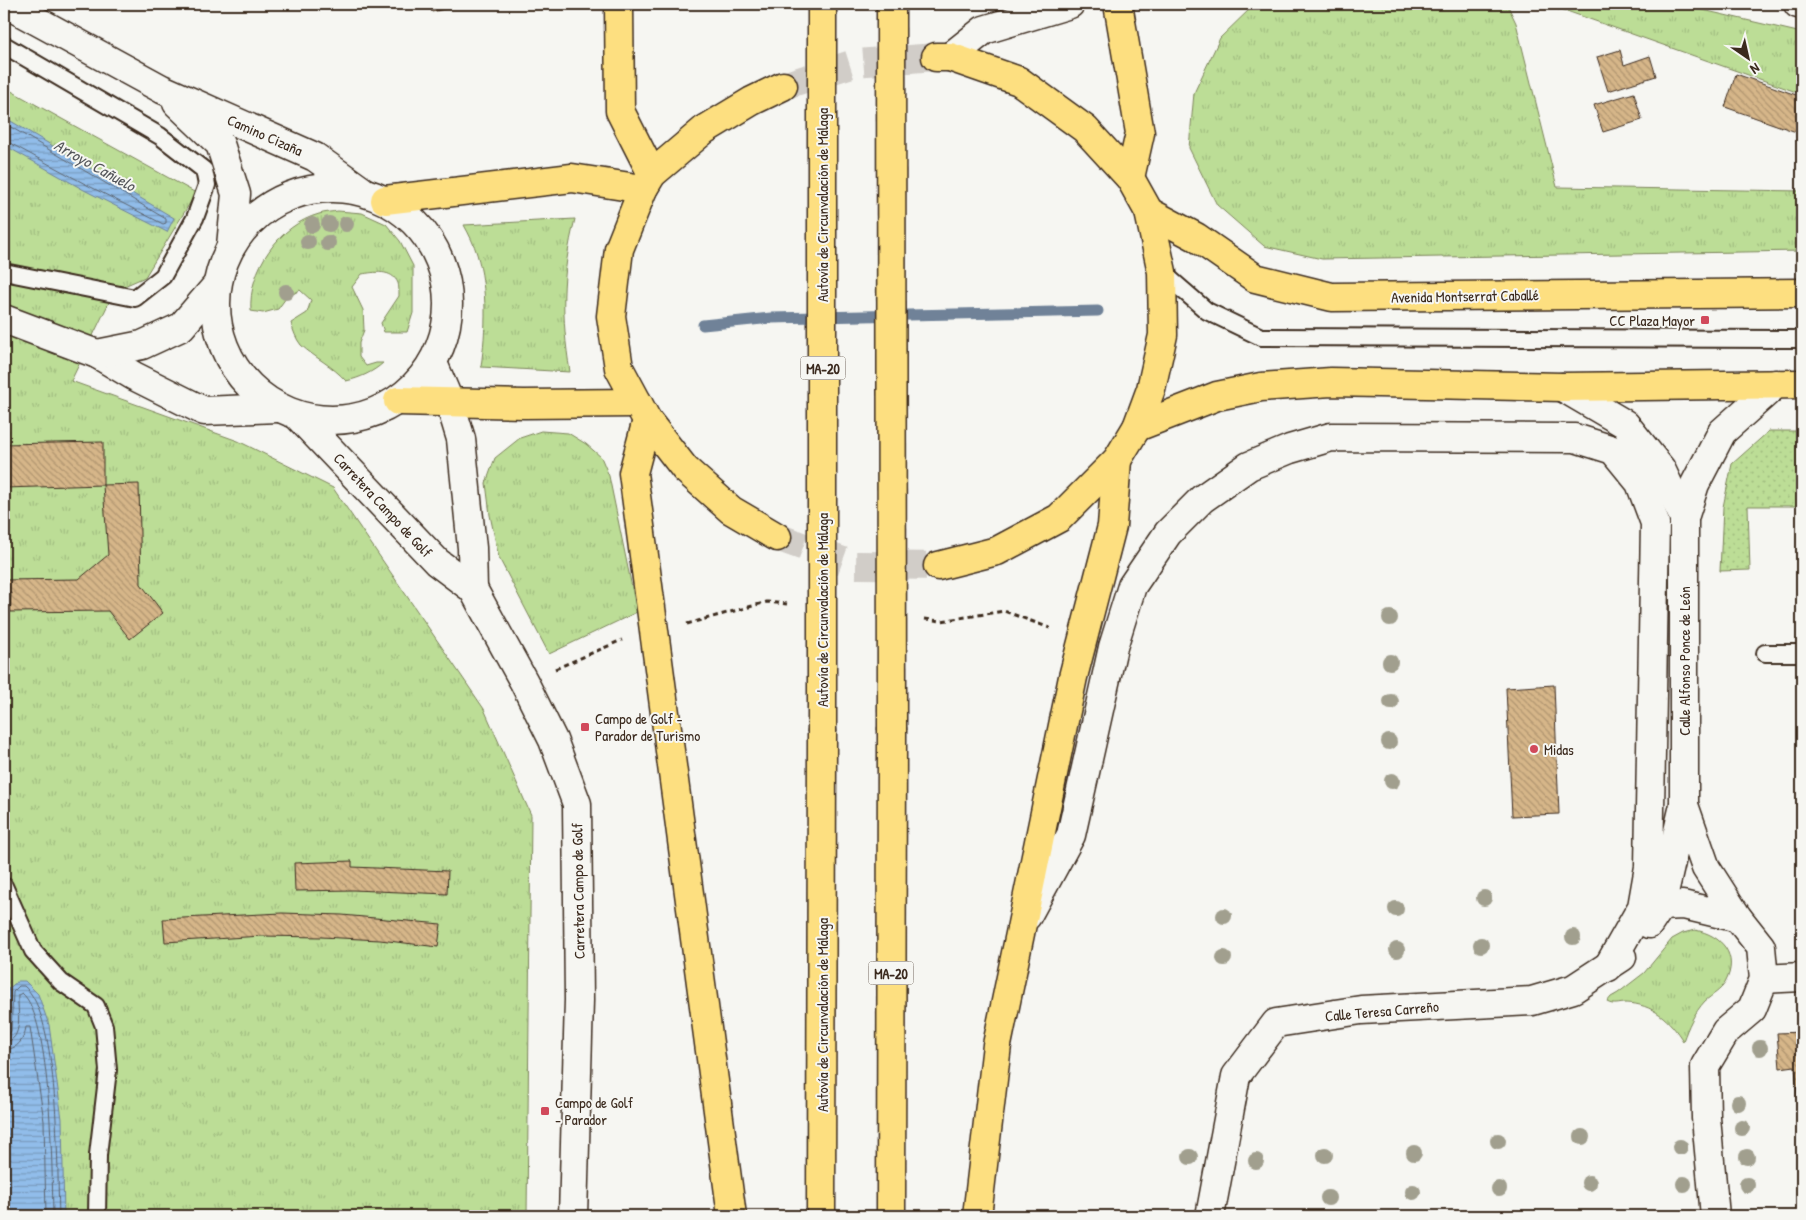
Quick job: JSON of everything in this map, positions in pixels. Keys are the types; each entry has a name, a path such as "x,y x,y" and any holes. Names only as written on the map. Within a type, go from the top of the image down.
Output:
{"main road":[{"path":"619,4 620,111 648,181"},
{"name":"Autovía de Circunvalación de Málaga","path":"821,1216 822,4"},
{"name":"MA-20","path":"891,4 891,1216"},
{"path":"1118,4 1140,134 1130,178"},
{"path":"938,566 997,551 1059,518 1117,460 1137,427 1151,389 1163,336 1162,272 1149,212 1130,178 1084,129 1019,81 943,57"},
{"path":"777,537 731,510 685,469 642,412 619,368 611,316 618,249 648,181 704,130 752,101 783,86"},
{"path":"374,196 572,178 648,181"},
{"name":"Avenida Montserrat Caballé","path":"1149,212 1196,237 1255,278 1332,297 1802,293"},
{"path":"1137,427 1217,396 1261,387 1331,382 1562,387 1789,384"},
{"path":"398,401 642,412"},
{"path":"642,412 633,473 732,1216"},
{"path":"976,1216 997,1045 1073,678 1112,526 1117,460"}],"street":[{"name":"Camino Cizaña","path":"4,320 97,354 134,376 204,411 287,412 332,421 366,416 398,401 418,384 433,363 446,328 448,290 438,254 416,222 315,157 162,88 6,4"},
{"path":"943,57 984,30 1070,4"},
{"path":"1798,4 1802,5"},
{"name":"Camino Cizaña","path":"162,88 220,144 236,194 231,246"},
{"path":"97,354 142,345 181,327 217,285 222,265 231,246 255,217 287,196 324,188 374,196"},
{"name":"Carretera Campo de Golf","path":"217,285 216,321 227,356 248,386 287,412 437,562 474,589"},
{"name":"Carretera Campo de Golf","path":"433,363 450,403 461,439 472,548 474,589 553,740 577,804 579,1000 573,1216"},
{"name":"Calle Alfonso Ponce de León","path":"1661,906 1684,804 1684,518 1695,484 1722,432 1789,384"},
{"name":"Calle Alfonso Ponce de León","path":"1562,387 1625,424 1661,469 1684,518"},
{"path":"1022,924 1071,835 1113,647 1132,586 1168,533 1202,499 1249,466 1290,449 1331,438 1575,438 1613,450 1640,483 1655,523 1649,867 1642,907 1608,967"},
{"name":"Calle Alfonso Ponce de León","path":"1684,804 1706,868 1738,918 1761,947 1764,979 1752,1009 1726,1031 1705,1066 1706,1118 1715,1216"},
{"path":"1661,906 1683,905 1738,918"},
{"name":"Calle Teresa Carreño","path":"1210,1216 1236,1076 1276,1023 1361,1010 1532,1001 1572,989 1627,954 1640,939 1661,906"},
{"path":"1764,979 1802,977"}],"lane":[{"path":"4,45 160,136 204,170 207,185 195,218 163,276 135,298 4,272"},
{"path":"1162,272 1207,311 1261,337 1802,339"},
{"path":"1764,653 1802,653"},
{"path":"4,886 33,952 61,982 96,1006 104,1026 108,1070 98,1155 97,1216"}],"green space":[{"path":"1255,4 1507,4 1516,23 1557,187 1802,191 1802,251 1322,259 1264,246 1217,205 1189,148 1194,93 1220,38"},
{"path":"1558,4 1677,4 1802,33 1802,94 1561,9 1558,10"},
{"path":"4,87 196,193 145,277 115,290 71,381 238,441 333,488 484,709 531,815 527,1216 4,1216"},
{"path":"338,211 362,213 386,224 400,241 413,266 413,313 407,332 384,332 381,323 399,296 398,283 392,275 382,272 362,274 352,287 363,310 364,330 359,343 359,357 366,366 383,363 366,374 346,381 301,345 296,337 291,323 307,313 311,300 300,290 286,298 278,309 263,313 251,311 251,296 255,280 269,251 279,239 304,220 321,213"},
{"path":"575,219 567,259 564,295 565,332 570,372 481,367 485,324 483,282 476,250 464,225"},
{"path":"541,431 568,433 586,444 601,457 609,476 637,612 549,654 499,558 490,515 486,483 495,458 520,438"},
{"path":"1769,431 1802,431 1802,506 1748,506 1750,570 1720,571 1723,507 1732,464"},
{"path":"1695,930 1705,933 1720,942 1726,948 1730,964 1725,983 1698,1010 1689,1025 1683,1041 1660,1014 1636,1004 1614,1004 1607,1002 1644,973 1672,939 1683,933"}],"water":[{"path":"4,117 174,218 167,232 84,190 4,145"},
{"path":"18,981 25,981 38,994 49,1025 62,1119 64,1216 4,1216 4,1039 8,989"}],"building":[{"path":"429,4 465,4 432,12"},
{"path":"1620,50 1624,65 1650,56 1656,76 1608,91 1597,57"},
{"path":"1736,74 1802,97 1802,134 1725,107"},
{"path":"1634,93 1642,120 1603,132 1594,105"},
{"path":"103,442 103,485 4,488 4,444"},
{"path":"139,484 141,584 163,613 130,639 108,611 10,612 11,593 4,593 4,580 79,579 108,555 103,485"},
{"path":"1554,685 1559,814 1512,816 1506,688"},
{"path":"352,861 352,867 448,871 447,894 353,890 295,891 294,863"},
{"path":"282,913 342,915 441,924 438,947 380,940 321,937 262,936 165,942 163,919"},
{"path":"1802,1032 1802,1169 1795,1066 1780,1068 1777,1033"}],"waterway":[{"path":"703,325 771,318 1098,311"}],"tunnel":[{"path":"783,86 855,63 936,57"},
{"path":"777,537 854,565 938,566"}],"place":[{"name":"CC Plaza Mayor","path":"1705,320"},
{"name":"Campo de Golf - Parador de Turismo","path":"585,727"},
{"name":"Midas","path":"1534,749"},
{"name":"Campo de Golf - Parador","path":"545,1111"}],"water label":[{"name":"Arroyo Cañuelo","path":"95,165"}]}
